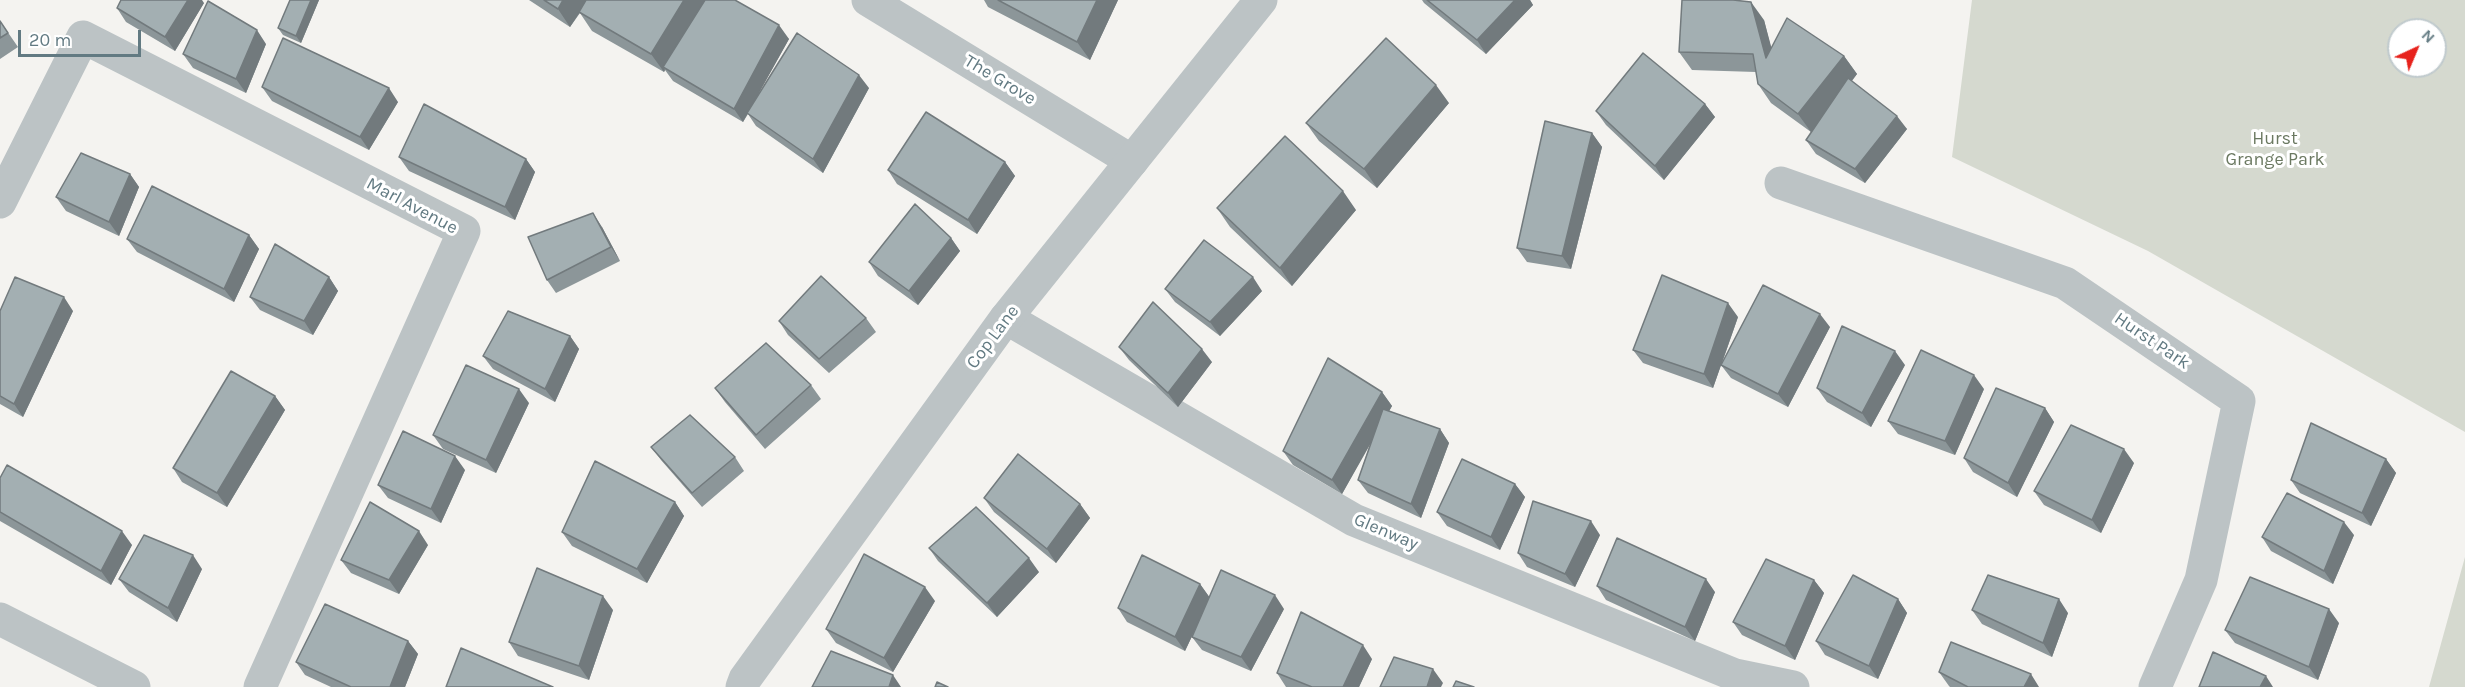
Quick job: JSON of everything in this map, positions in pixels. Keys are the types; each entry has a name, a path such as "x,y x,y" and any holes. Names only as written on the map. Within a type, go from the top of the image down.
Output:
{"street":[{"name":"The Grove","path":"868,0 1132,161"},
{"name":"Cop Lane","path":"742,687 745,679 1006,318 1261,0"},
{"name":"Marl Avenue","path":"0,202 83,37 464,231 260,687"},
{"name":"Hurst Park","path":"1781,183 2065,283 2239,401 2202,580 2155,687"},
{"name":"Glenway","path":"1006,318 1354,520 1735,675 1793,687"},
{"path":"0,619 134,687"}],"green space":[{"name":"Hurst Grange Park","path":"1972,0 2465,0 2465,432 2148,251 1952,157"},
{"path":"2465,557 2465,687 2429,687"}],"building":[{"path":"121,0 188,0 165,37 117,8"},
{"path":"290,0 311,0 296,36 278,28"},
{"path":"544,0 563,0 558,9"},
{"path":"586,0 684,0 651,54 579,12"},
{"path":"705,0 735,0 779,25 734,109 663,67"},
{"path":"998,0 1097,0 1077,42"},
{"path":"1427,0 1515,0 1477,40"},
{"path":"1682,0 1751,2 1766,58 1787,18 1844,56 1798,114 1758,84 1753,54 1679,52"},
{"path":"208,1 257,30 236,79 183,54"},
{"path":"0,21 8,33 0,38"},
{"path":"797,33 859,75 813,159 747,113"},
{"path":"283,38 389,88 360,137 262,87"},
{"path":"1386,38 1436,85 1364,169 1306,123"},
{"path":"1643,53 1705,104 1655,166 1596,111"},
{"path":"1848,78 1897,116 1855,169 1806,140"},
{"path":"424,104 526,159 505,207 399,157"},
{"path":"926,112 1005,162 968,220 888,170"},
{"path":"1545,121 1592,133 1562,256 1517,248"},
{"path":"1285,136 1343,191 1280,268 1217,208"},
{"path":"81,153 130,174 109,222 56,197"},
{"path":"152,186 249,235 224,289 127,239"},
{"path":"915,204 951,238 909,291 869,262"},
{"path":"593,213 611,247 547,280 528,237"},
{"path":"1204,240 1253,277 1210,322 1165,289"},
{"path":"275,244 329,277 304,321 250,297"},
{"path":"1662,275 1728,303 1704,374 1633,350"},
{"path":"821,276 866,318 819,359 779,321"},
{"path":"15,277 64,297 14,404 0,396 0,311"},
{"path":"1763,285 1820,314 1778,394 1721,365"},
{"path":"1153,302 1202,349 1168,393 1119,347"},
{"path":"508,311 570,336 545,389 483,356"},
{"path":"1842,326 1895,351 1862,413 1817,388"},
{"path":"766,343 811,385 756,435 715,388"},
{"path":"1921,350 1974,375 1945,441 1888,421"},
{"path":"1328,358 1382,392 1332,480 1283,451"},
{"path":"466,365 519,389 486,460 433,435"},
{"path":"231,371 275,396 217,493 173,468"},
{"path":"1996,388 2045,408 2008,483 1964,458"},
{"path":"1383,409 1440,429 1411,504 1358,480"},
{"path":"690,415 735,457 692,493 651,447"},
{"path":"2311,423 2386,459 2362,513 2291,480"},
{"path":"2071,425 2124,449 2092,520 2034,491"},
{"path":"403,431 455,456 431,509 378,485"},
{"path":"1018,454 1080,504 1047,549 984,498"},
{"path":"1462,459 1515,484 1491,537 1437,512"},
{"path":"595,461 675,502 637,569 562,532"},
{"path":"7,465 122,531 101,571 0,512 0,478"},
{"path":"2287,493 2344,522 2324,571 2262,537"},
{"path":"1533,501 1591,521 1565,574 1518,553"},
{"path":"370,502 419,531 389,580 341,560"},
{"path":"976,507 1029,558 987,603 929,548"},
{"path":"144,535 193,555 168,608 119,579"},
{"path":"1617,538 1706,579 1685,627 1597,586"},
{"path":"864,554 925,587 884,658 826,629"},
{"path":"1142,555 1200,584 1175,637 1118,608"},
{"path":"1766,559 1814,580 1785,646 1733,622"},
{"path":"537,568 603,596 579,666 509,642"},
{"path":"1221,570 1275,595 1241,657 1192,637"},
{"path":"1853,575 1898,599 1869,666 1816,641"},
{"path":"1988,575 2059,599 2043,643 1972,610"},
{"path":"2250,577 2329,609 2309,667 2225,630"},
{"path":"325,604 408,641 390,687 351,687 296,662"},
{"path":"1301,612 1363,645 1343,687 1312,687 1277,673"},
{"path":"1951,642 2031,674 2024,687 1968,687 1939,672"},
{"path":"461,648 553,687 446,687"},
{"path":"831,651 893,675 889,687 812,687"},
{"path":"2213,652 2266,676 2260,687 2199,687"},
{"path":"1394,657 1433,669 1427,687 1380,687"},
{"path":"1456,681 1474,687 1453,687"},
{"path":"937,682 948,687 935,687"}]}
